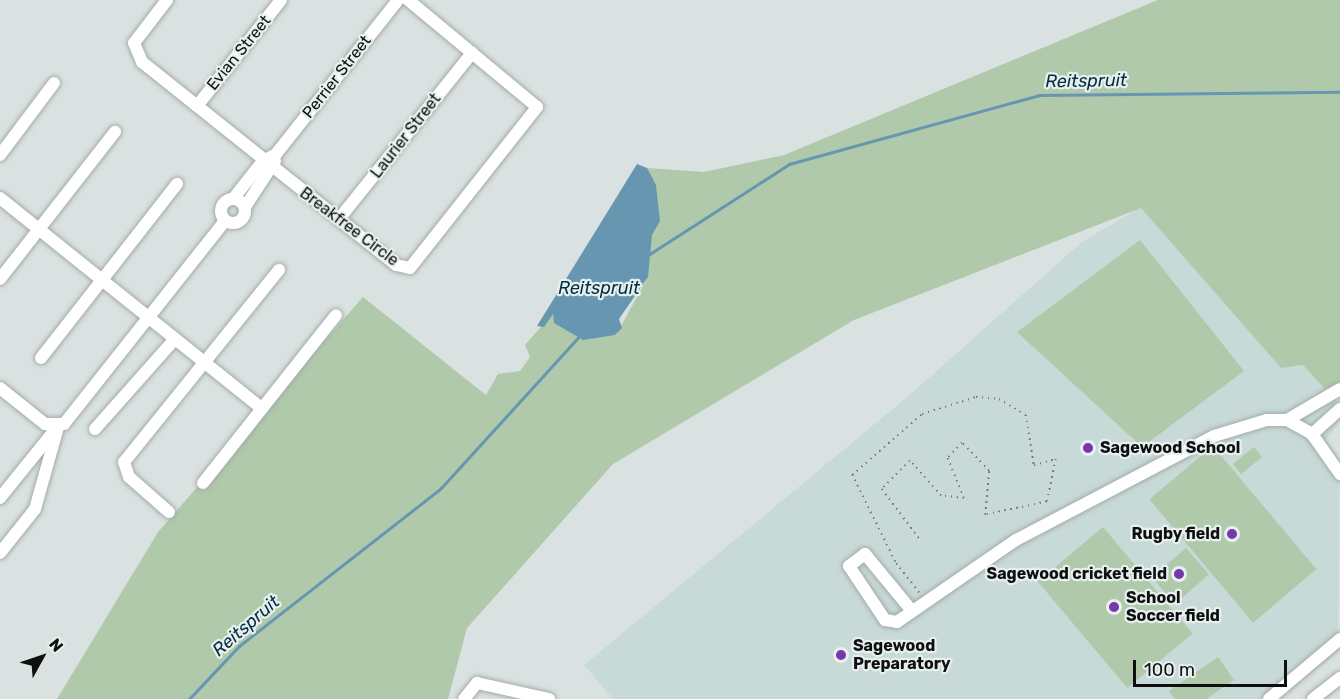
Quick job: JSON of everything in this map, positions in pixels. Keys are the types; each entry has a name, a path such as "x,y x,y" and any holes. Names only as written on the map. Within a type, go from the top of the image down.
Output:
{"street":[{"name":"Breakfree Circle","path":"167,0 134,48 141,62 396,265 410,268 536,112 533,100 408,0"},
{"name":"Evian Street","path":"197,106 281,0"},
{"name":"Perrier Street","path":"233,199 263,161 276,154 398,0"},
{"name":"Laurier Street","path":"339,219 472,52"},
{"path":"0,155 54,83"},
{"path":"0,279 115,132"},
{"path":"225,221 240,221 245,207 274,169 276,154"},
{"path":"41,358 103,282 177,184"},
{"path":"0,198 262,409"},
{"path":"225,221 221,209 233,199 245,207"},
{"path":"0,498 150,320 225,221"},
{"path":"169,512 122,467 279,270"},
{"path":"203,483 336,315"},
{"path":"95,429 174,340"},
{"path":"0,388 30,413 58,427"},
{"path":"1287,420 1340,388"},
{"path":"1312,434 1340,409"},
{"path":"912,611 866,554 849,566 885,620 897,622 1016,540 1214,436 1268,420 1287,420 1312,434 1340,474"},
{"path":"0,553 35,509 58,427"},
{"path":"1269,699 1340,639"},
{"path":"1313,699 1340,678"},
{"path":"464,699 477,683 545,698"}],"path":[{"path":"921,541 882,489 910,461 941,496 964,498 948,458 962,444 989,471 985,515 1047,502 1056,459 1034,465 1026,415 999,399 976,397 922,414 852,475 895,562 926,602"}],"shaded area":[{"name":"Sagewood School","path":"1141,207 1281,368 1303,365 1340,406 1340,421 1326,440 1340,463 1338,652 1279,699 613,699 584,665 912,393 1082,242"}],"green space":[{"name":"Reitspruit","path":"1158,0 1340,0 1340,382 1325,389 1303,365 1281,368 1141,208 854,320 613,464 467,628 448,699 57,699 158,532 363,297 486,395 498,374 520,371 530,357 525,345 553,313 616,335 648,277 647,168 704,172 784,155"},
{"path":"1140,240 1244,371 1142,447 1017,332"},
{"name":"Rugby field","path":"1213,446 1316,569 1253,623 1149,499"},
{"path":"1254,447 1262,457 1241,474 1233,464"},
{"name":"School Soccer field","path":"1103,527 1192,633 1127,688 1038,582"},
{"name":"Sagewood cricket field","path":"1186,548 1209,574 1175,604 1152,578"},
{"path":"1218,657 1234,680 1206,699 1175,699 1169,691"}],"water":[{"name":"Reitspruit","path":"637,164 647,168 656,185 660,221 652,235 648,277 619,319 622,328 615,335 583,340 554,323 553,314 544,327 537,326"}],"waterway":[{"name":"Reitspruit","path":"648,255 789,164 1039,95 1340,92"},
{"name":"Reitspruit","path":"189,699 239,646 441,488 581,334"}],"place":[{"name":"Sagewood School","path":"1088,448"},
{"name":"Rugby field","path":"1232,534"},
{"name":"Sagewood cricket field","path":"1179,574"},
{"name":"School Soccer field","path":"1114,607"},
{"name":"Sagewood Preparatory","path":"841,655"}]}
